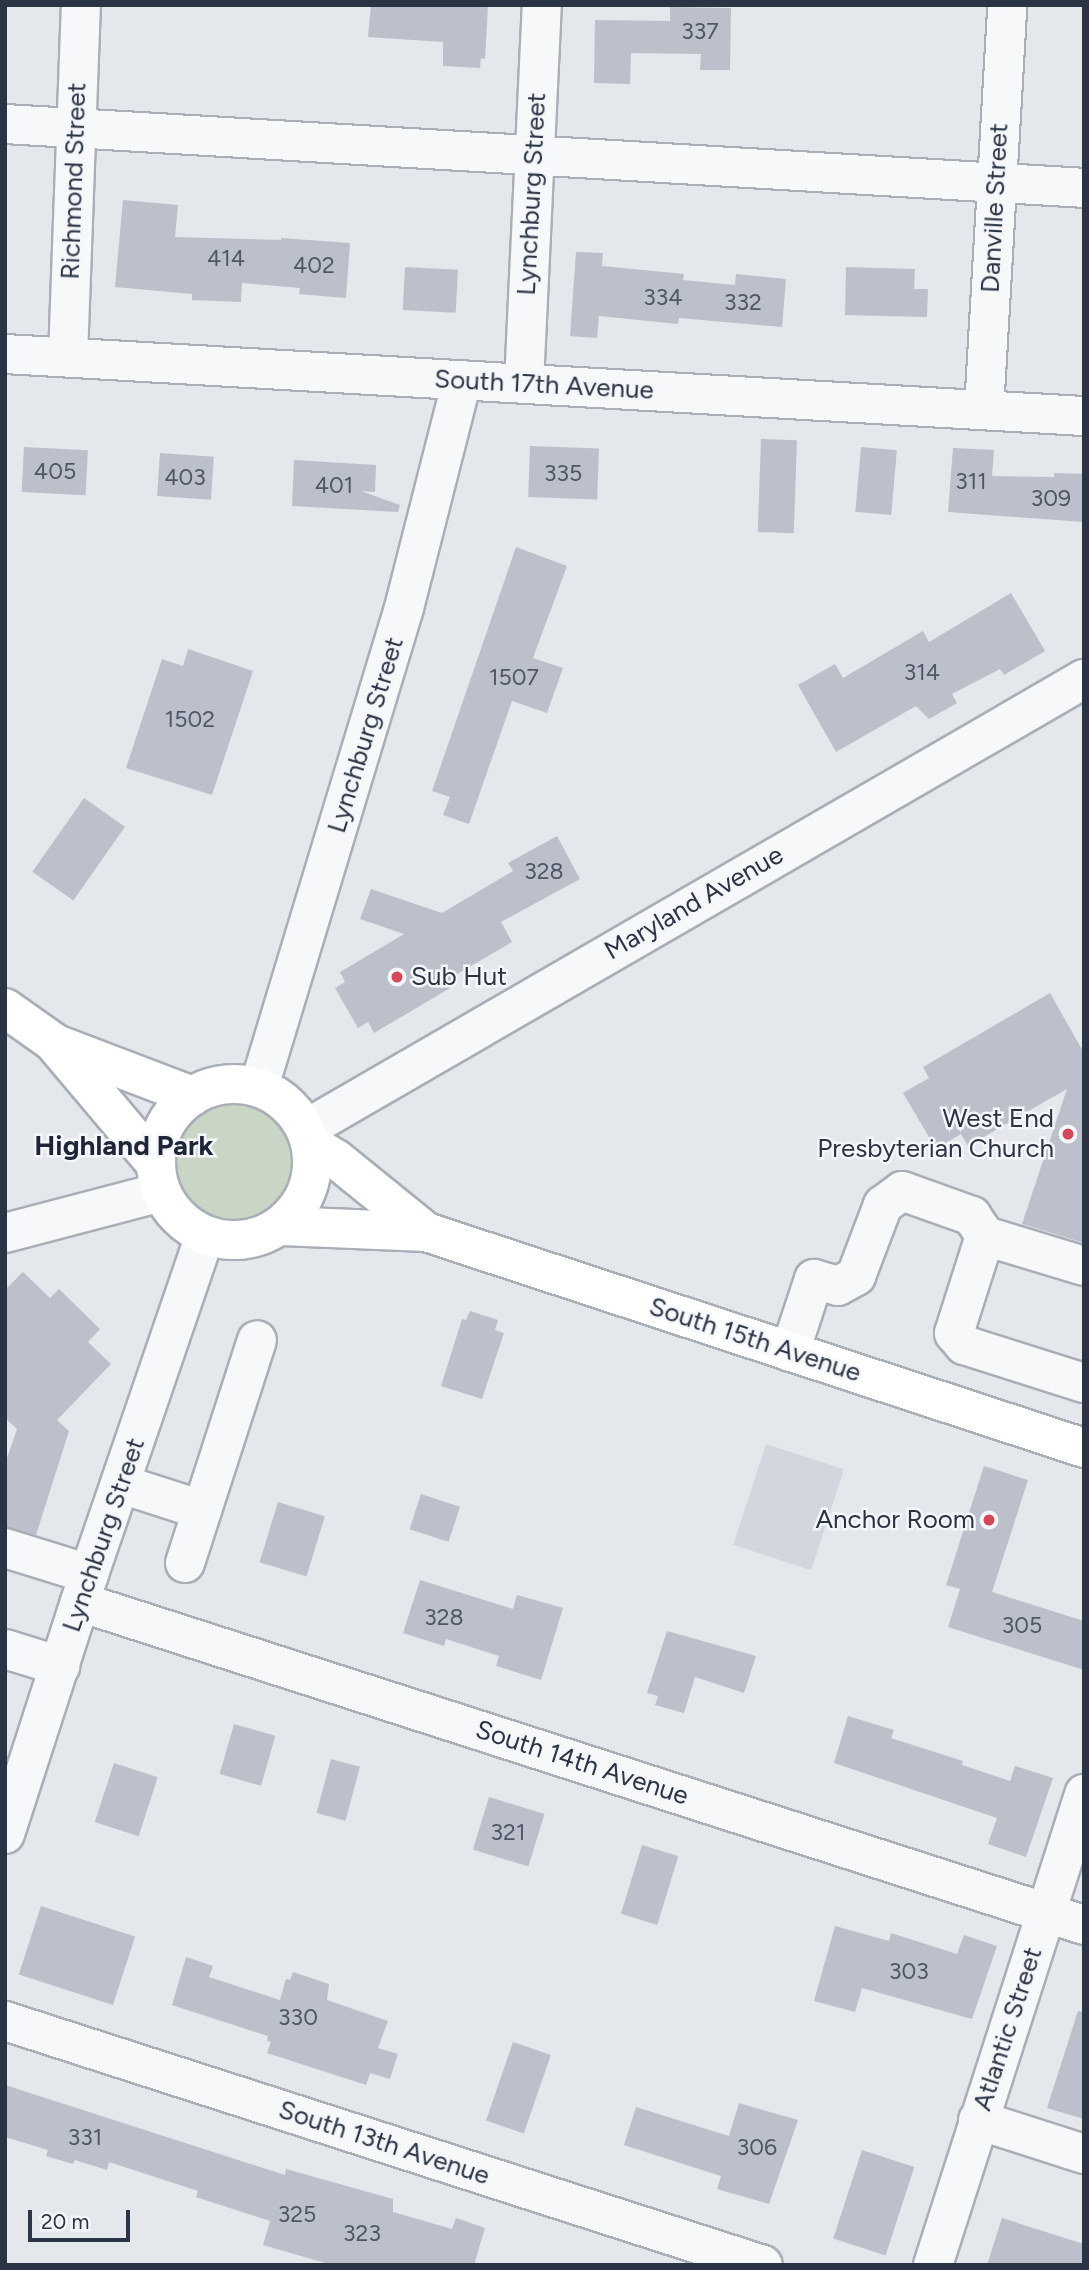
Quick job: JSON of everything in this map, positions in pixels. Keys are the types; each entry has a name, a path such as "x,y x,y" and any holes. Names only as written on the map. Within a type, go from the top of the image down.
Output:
{"main road":[{"path":"5,1008 53,1042 192,1096"},
{"path":"53,1042 158,1177 179,1218 205,1236 232,1241 258,1238 282,1226 297,1209 308,1189 313,1167 309,1137 295,1111 278,1097 259,1087 225,1084 192,1096 172,1114 160,1137 158,1177"},
{"name":"South 15th Avenue","path":"309,1137 426,1232"},
{"name":"South 15th Avenue","path":"282,1226 426,1232 1084,1448"}],"street":[{"name":"Richmond Street","path":"68,357 81,5"},
{"name":"Lynchburg Street","path":"524,383 542,5"},
{"name":"Danville Street","path":"984,410 1007,5"},
{"path":"5,124 1084,188"},
{"name":"South 17th Avenue","path":"5,354 1084,416"},
{"name":"Lynchburg Street","path":"259,1087 404,608 462,380"},
{"name":"Maryland Avenue","path":"309,1137 1084,680"},
{"path":"5,1233 158,1177"},
{"path":"790,1352 814,1279 838,1286 856,1276 883,1205 902,1191 972,1216 985,1236 1084,1266"},
{"name":"Lynchburg Street","path":"7,1822 205,1236"},
{"path":"985,1236 954,1333 964,1345 1084,1383"},
{"path":"186,1563 257,1340"},
{"path":"121,1483 202,1510"},
{"name":"South 14th Avenue","path":"5,1548 85,1588 1084,1925"},
{"path":"5,1649 60,1666"},
{"name":"Atlantic Street","path":"933,2265 1084,1794"},
{"name":"South 13th Avenue","path":"5,2021 763,2265"},
{"path":"978,2120 1084,2154"}],"shaded area":[{"path":"766,1444 844,1469 811,1570 733,1545"}],"green space":[{"path":"229,1098 254,1103 275,1118 290,1139 295,1164 290,1189 275,1210 254,1225 229,1230 204,1225 183,1210 168,1189 163,1164 168,1139 183,1118 204,1103"}],"building":[{"path":"371,5 488,5 485,59 481,58 480,68 443,66 443,42 368,37"},
{"path":"670,7 731,8 730,70 700,70 701,54 631,53 630,84 594,83 595,20 670,21"},
{"path":"123,200 178,205 175,237 281,238 350,243 346,298 299,294 300,288 242,283 241,302 192,300 192,294 115,287"},
{"path":"576,252 603,253 602,266 684,274 683,280 735,285 736,274 786,279 782,327 679,318 678,324 599,316 597,338 570,336"},
{"path":"405,267 458,270 456,313 403,310"},
{"path":"846,267 915,269 914,289 928,289 927,317 845,315"},
{"path":"761,439 797,440 794,533 758,532"},
{"path":"530,446 599,448 597,499 528,497"},
{"path":"24,447 88,450 86,495 22,492"},
{"path":"861,447 897,450 891,515 855,512"},
{"path":"953,448 994,450 992,476 1054,477 1054,473 1084,474 1084,522 948,512"},
{"path":"160,453 214,457 211,500 157,496"},
{"path":"294,460 376,465 375,492 361,491 400,505 398,512 292,506"},
{"path":"516,547 567,566 533,658 563,668 547,713 512,701 469,824 443,815 450,797 432,791"},
{"path":"1011,593 1045,651 1004,675 1000,669 952,694 957,703 929,719 916,706 836,752 798,685 835,664 843,678 923,631 929,642"},
{"path":"188,649 253,671 212,795 126,768 162,659 183,666"},
{"path":"84,798 125,827 73,900 32,872"},
{"path":"557,836 580,879 501,922 512,942 452,977 457,984 374,1033 368,1022 358,1028 335,988 345,982 340,972 404,934 360,919 371,889 442,913 513,871 508,863"},
{"path":"1050,993 1084,1053 1084,1243 1022,1224 1067,1089 968,1146 961,1134 936,1149 903,1093 929,1078 923,1067"},
{"path":"23,1272 50,1298 59,1289 100,1329 88,1342 111,1364 57,1420 69,1431 36,1535 5,1527 5,1464 17,1429 5,1418 5,1290"},
{"path":"470,1311 498,1320 495,1330 504,1333 482,1399 441,1386 462,1319 466,1320"},
{"path":"984,1466 1028,1480 992,1592 1084,1621 1084,1670 948,1627 960,1589 946,1585"},
{"path":"421,1494 460,1507 449,1542 410,1529"},
{"path":"278,1502 325,1516 306,1577 260,1562"},
{"path":"420,1580 513,1609 517,1595 563,1608 541,1680 496,1666 499,1656 446,1639 444,1646 403,1633"},
{"path":"667,1631 756,1656 744,1693 695,1677 684,1713 655,1705 658,1696 647,1693"},
{"path":"848,1716 894,1730 891,1738 963,1761 962,1765 1010,1781 1015,1766 1053,1778 1026,1857 988,1844 997,1818 834,1763"},
{"path":"234,1724 275,1736 261,1786 220,1774"},
{"path":"331,1759 360,1767 345,1821 317,1813"},
{"path":"114,1763 158,1777 139,1836 95,1822"},
{"path":"489,1797 544,1814 528,1867 473,1850"},
{"path":"642,1845 678,1856 657,1925 621,1914"},
{"path":"41,1906 135,1937 113,2005 19,1974"},
{"path":"835,1926 889,1941 891,1933 957,1954 964,1935 997,1946 972,2019 862,1988 855,2012 814,2001"},
{"path":"186,1957 213,1966 209,1977 280,2000 286,1979 290,1980 293,1972 329,1984 327,2000 388,2021 378,2048 398,2054 390,2079 370,2073 366,2085 267,2053 271,2042 267,2041 268,2036 172,2005"},
{"path":"1078,2011 1084,2012 1084,2119 1047,2108"},
{"path":"513,2042 551,2055 524,2134 486,2120"},
{"path":"5,2085 285,2175 286,2169 393,2199 393,2212 452,2229 456,2218 485,2228 474,2265 332,2265 263,2245 270,2221 196,2197 198,2191 109,2162 107,2170 75,2160 73,2164 46,2156 48,2150 5,2137"},
{"path":"739,2103 798,2120 769,2204 717,2189 721,2176 624,2145 636,2107 729,2136"},
{"path":"862,2150 914,2167 886,2255 833,2238"},
{"path":"1002,2218 1084,2244 1084,2265 987,2265"}],"place":[{"name":"Sub Hut","path":"397,977"},
{"name":"West End Presbyterian Church","path":"1068,1134"},
{"name":"Anchor Room","path":"989,1520"}],"district":[{"name":"Highland Park","path":"124,1145"}]}
